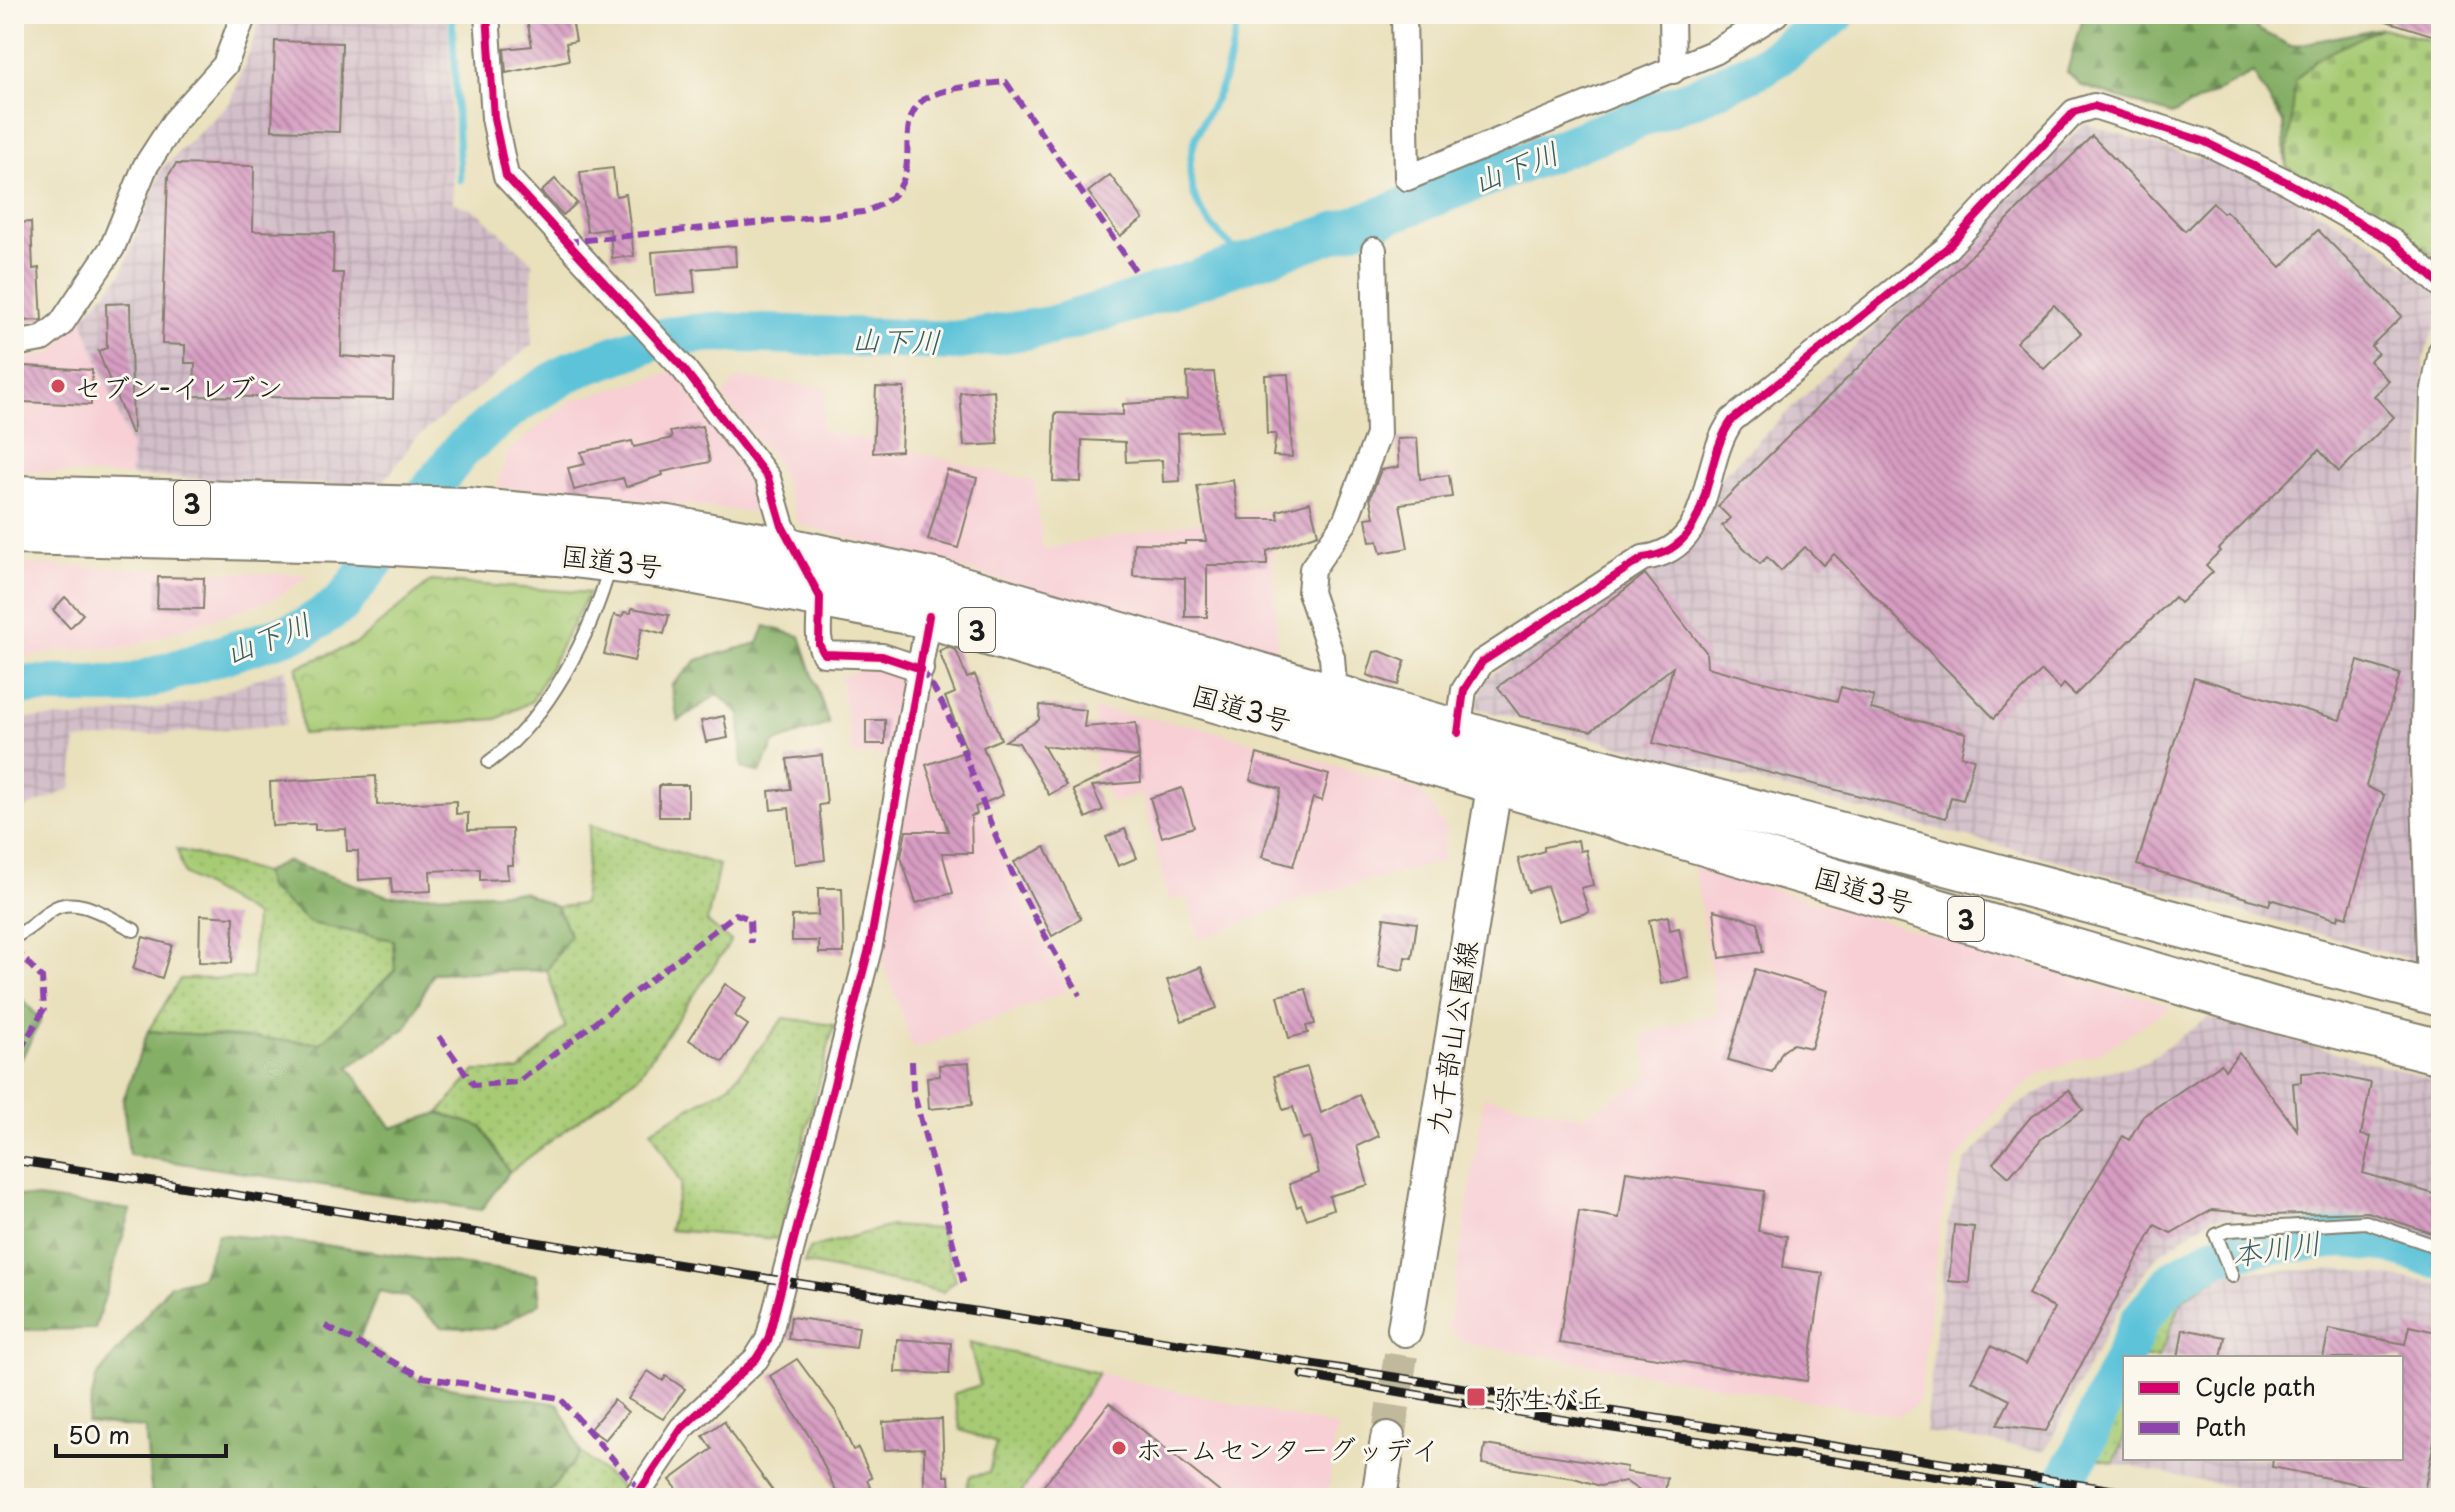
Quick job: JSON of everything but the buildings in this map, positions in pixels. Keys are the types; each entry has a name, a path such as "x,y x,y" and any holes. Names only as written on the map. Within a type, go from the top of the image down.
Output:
{"highway":[{"name":"国道3号","path":"14,498 358,524 456,528 668,528 938,582 1458,733 1498,763 2282,1012 2441,1052"},
{"name":"国道3号","path":"14,532 358,524"},
{"name":"国道3号","path":"456,528 929,616 1498,763 2435,992"}],"main road":[{"name":"九千部山公園線","path":"1405,1329 1498,763"},
{"path":"1379,1498 1388,1439"}],"street":[{"path":"14,344 42,339 61,324 112,248 145,167 174,122 225,65 244,14"},
{"path":"487,14 494,118 506,176 675,360 768,478 782,526 820,597 819,644 824,654 882,656 921,669"},
{"path":"1404,14 1407,178 1673,71 1715,52 1776,14"},
{"path":"1672,14 1673,71"},
{"path":"1458,733 1464,690 1482,662 1643,558 1659,556 1676,547 1694,524 1712,478 1714,450 1732,420 1947,248 2074,112 2094,106 2203,141 2287,182 2393,242 2441,285"},
{"path":"1335,697 1332,657 1310,592 1312,569 1345,522 1378,435 1374,250"},
{"path":"2435,992 2423,761 2433,394 2441,351"},
{"path":"635,1498 682,1428 756,1359 768,1340 870,945 929,616"}],"lane":[{"path":"489,762 514,744 544,708 585,631 612,559"},
{"path":"14,937 30,930 53,908 75,904 134,930"},
{"path":"2232,1276 2216,1235 2229,1230 2366,1222 2441,1248"}],"shaded area":[{"path":"263,14 448,14 453,202 478,212 532,262 532,345 414,440 381,486 131,476 131,447 82,318 121,275 162,168 231,102"},
{"path":"2085,124 2257,176 2380,247 2441,296 2441,311 2424,357 2415,755 2423,963 2082,867 1476,708 1486,679 1646,565 1668,564 1704,528 1720,478"},
{"path":"82,318 131,447 131,476 14,471 14,360 51,354"},
{"path":"675,372 754,483 763,513 497,487 508,452 571,401"},
{"path":"739,378 826,387 821,429 1034,481 1043,549 1270,509 1278,655 799,524 778,464 722,396"},
{"path":"14,564 310,575 276,598 126,648 58,650 14,660"},
{"path":"286,668 286,725 76,740 71,789 14,813 14,718 78,718 193,703"},
{"path":"867,669 900,675 926,698 940,705 998,851 1067,991 914,1049 880,953 873,881 891,754 852,755 841,676"},
{"path":"1095,709 1195,726 1420,790 1446,828 1442,862 1314,895 1199,940 1188,896 1169,901 1142,794 1112,803 1095,768"},
{"path":"2441,814 2441,968 2433,821"},
{"path":"1694,866 2172,1006 2104,1050 2039,1074 2002,1105 1954,1162 1940,1227 1919,1402 1899,1416 1464,1343 1448,1329 1484,1097 1583,1117 1649,1077 1643,1034 1718,1013"},
{"path":"2209,1017 2441,1082 2441,1244 2366,1217 2269,1221 2213,1217 2158,1255 2116,1313 2045,1451 1925,1432 1947,1225 1965,1162 2015,1107 2055,1083 2144,1063"},
{"path":"2342,1269 2441,1284 2441,1498 2284,1498 2114,1463 2123,1441 2123,1460 2403,1460 2403,1356 2159,1356 2183,1299 2225,1272"},
{"path":"1098,1373 1337,1427 1327,1498 1018,1498"}],"green space":[{"path":"2083,14 2255,14 2257,29 2291,46 2381,28 2441,43 2385,225 2286,166 2283,122 2253,73 2172,115 2080,85 2067,72"},
{"path":"2381,28 2441,43 2441,259 2286,166 2296,80 2316,59"},
{"path":"431,581 589,593 532,701 497,719 302,734 297,667 357,643"},
{"path":"765,626 800,636 829,724 774,743 760,773 742,768 740,714 718,694 678,721 671,686 697,660 758,643"},
{"path":"590,825 719,865 707,922 731,941 639,1075 509,1172 482,1127 439,1113 475,1071 519,1071 565,1027 547,970 570,935 557,907 583,904"},
{"path":"177,849 264,873 268,888 310,923 393,940 395,970 322,1043 148,1031 180,979 252,978 255,916 184,874"},
{"path":"285,861 389,896 523,892 557,907 570,935 547,970 433,973 407,1027 349,1067 392,1128 439,1113 482,1127 509,1172 481,1210 129,1155 123,1100 148,1031 321,1043 395,970 393,940 310,923 268,888 264,873"},
{"path":"14,999 22,999 41,1020 14,1073"},
{"path":"784,1018 834,1025 778,1239 669,1230 681,1184 651,1130 730,1085"},
{"path":"14,1195 131,1210 95,1329 14,1330"},
{"path":"891,1226 940,1229 955,1280 943,1292 804,1263 810,1248"},
{"path":"218,1234 324,1245 537,1275 540,1303 494,1329 441,1327 407,1297 379,1291 359,1339 423,1383 559,1404 581,1453 543,1498 152,1498 145,1428 87,1423 96,1378 170,1285 201,1278"},
{"path":"2213,1269 2225,1272 2183,1299 2159,1356 2144,1356 2173,1296"},
{"path":"969,1343 1098,1373 1018,1498 964,1498 970,1476 989,1473 996,1443 961,1430 953,1394 980,1385"},
{"path":"2123,1398 2123,1441 2114,1463 2094,1457"},
{"path":"581,1453 626,1491 622,1498 544,1498"}],"waterway":[{"path":"452,14 460,180"},
{"path":"1239,14 1223,83 1196,137 1190,176 1193,193 1209,223 1250,262"},
{"name":"山下川","path":"14,685 128,685 303,629 341,604 462,449 512,407 573,370 666,337 712,332 954,341 1050,326 1122,305 1386,215 1698,96 1764,66 1836,14"},
{"name":"本川川","path":"2124,1356 2141,1319 2174,1279 2218,1254 2260,1245 2346,1238 2384,1242 2441,1260"},
{"name":"本川川","path":"2054,1498 2078,1458 2123,1359"}],"tunnel":[{"path":"1388,1439 1405,1329"}],"railway":[{"path":"14,1160 2164,1498"},
{"path":"1302,1375 1600,1426 2079,1498"}],"marked path":[{"path":"566,242 863,212 885,202 899,189 905,175 908,128 912,114 922,101 949,90 1006,82 1137,273"},
{"path":"921,669 956,733 1019,886 1080,995"},
{"path":"439,1036 474,1085 518,1082 736,914 750,919 751,943"},
{"path":"14,948 42,978 44,1009 14,1061"},
{"path":"912,1061 913,1090 964,1285"},
{"path":"325,1326 422,1377 560,1398 640,1490"}],"cycle path":[{"path":"487,14 494,118 506,176 683,368 768,478 782,526 820,597 819,644 824,654 882,656 921,669"},
{"path":"1458,733 1464,690 1482,662 1643,558 1666,551 1683,539 1695,522 1714,459 1732,420 1947,248 2074,112 2094,106 2203,141 2287,182 2393,242 2441,285"},
{"path":"635,1498 682,1428 756,1359 768,1340 870,945 929,616"}],"place":[{"name":"セブン-イレブン","path":"58,386"},
{"name":"弥生が丘","path":"1476,1397"},
{"name":"ホームセンターグッデイ","path":"1119,1448"}]}
